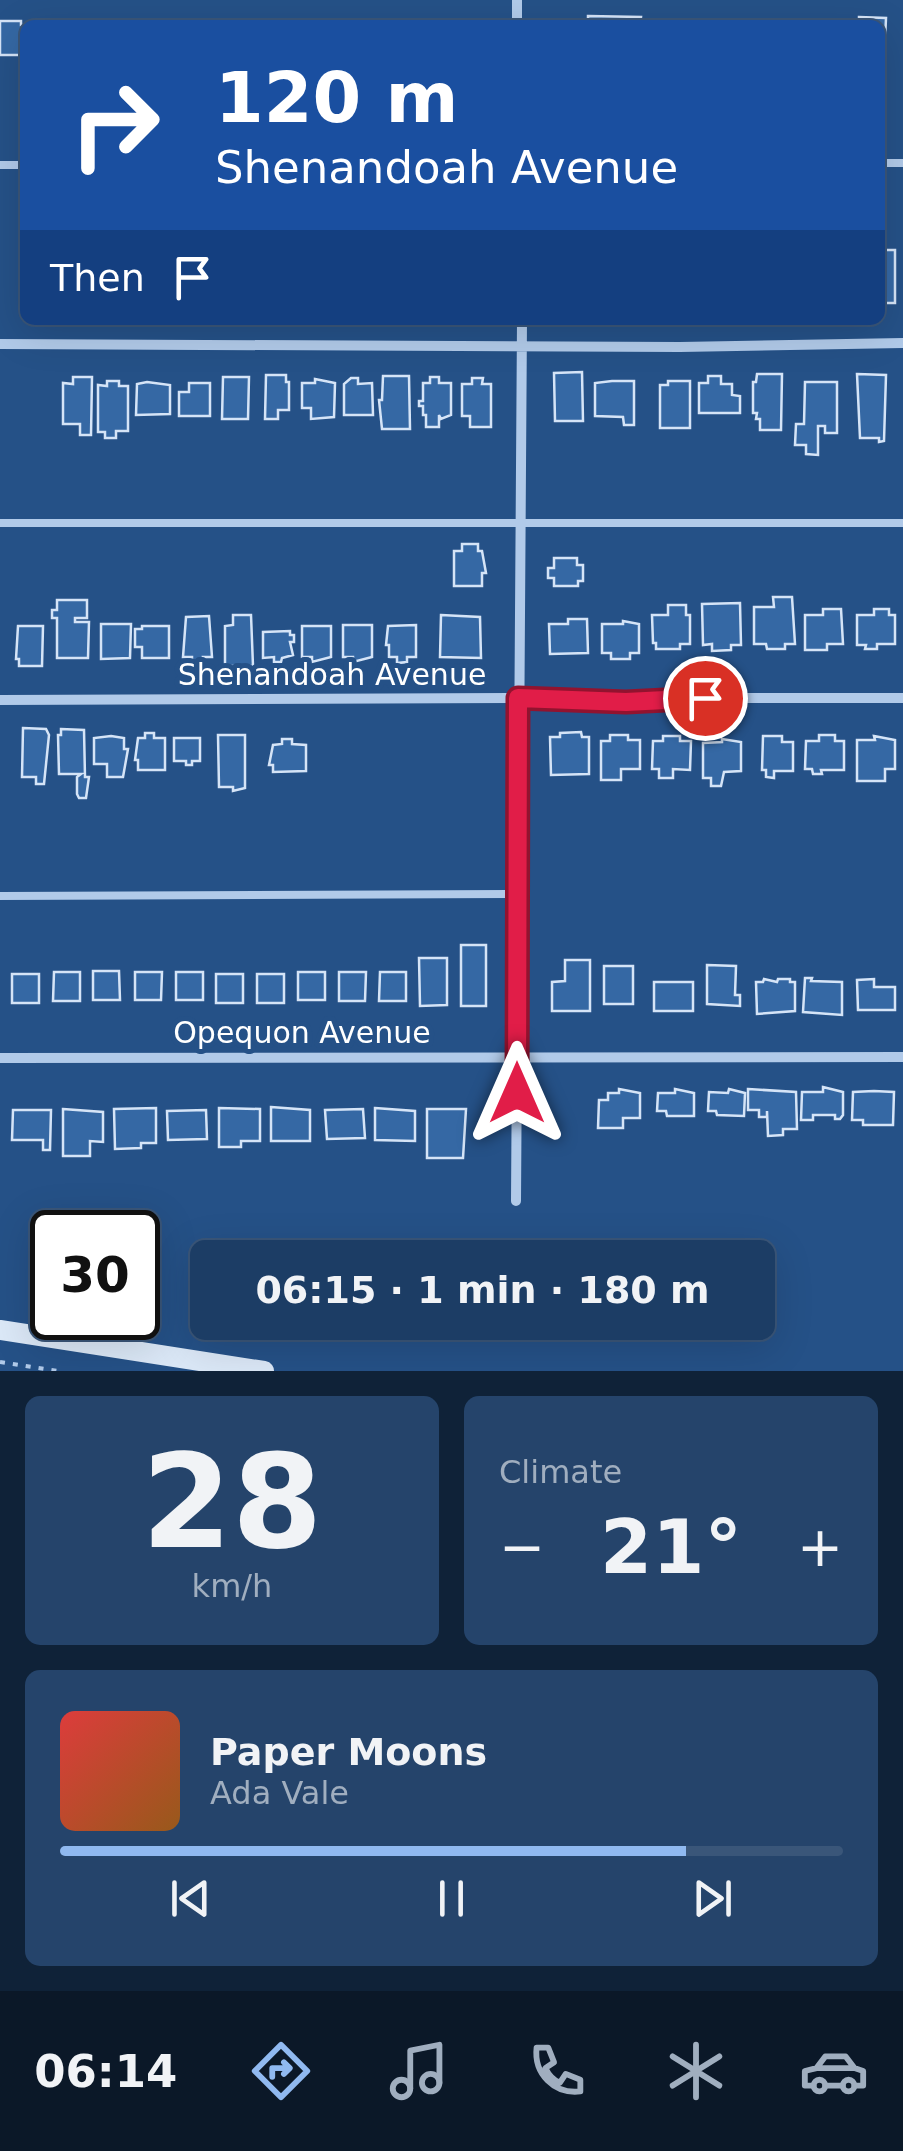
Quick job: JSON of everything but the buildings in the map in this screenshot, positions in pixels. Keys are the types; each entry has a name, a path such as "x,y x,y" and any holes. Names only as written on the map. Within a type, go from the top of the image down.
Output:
{"main road":[{"path":"0,1330 264,1371"}],"street":[{"path":"516,1201 522,325"},
{"path":"0,344 680,347 903,343"},
{"name":"Shenandoah Avenue","path":"0,700 518,698 626,702 903,698"},
{"name":"Opequon Avenue","path":"0,1058 903,1056"}],"lane":[{"path":"0,524 903,523"},
{"path":"0,896 518,894"}],"path":[{"path":"0,1362 58,1371"}],"route":[{"path":"517,1093 518,698 626,702 705,698"}]}
